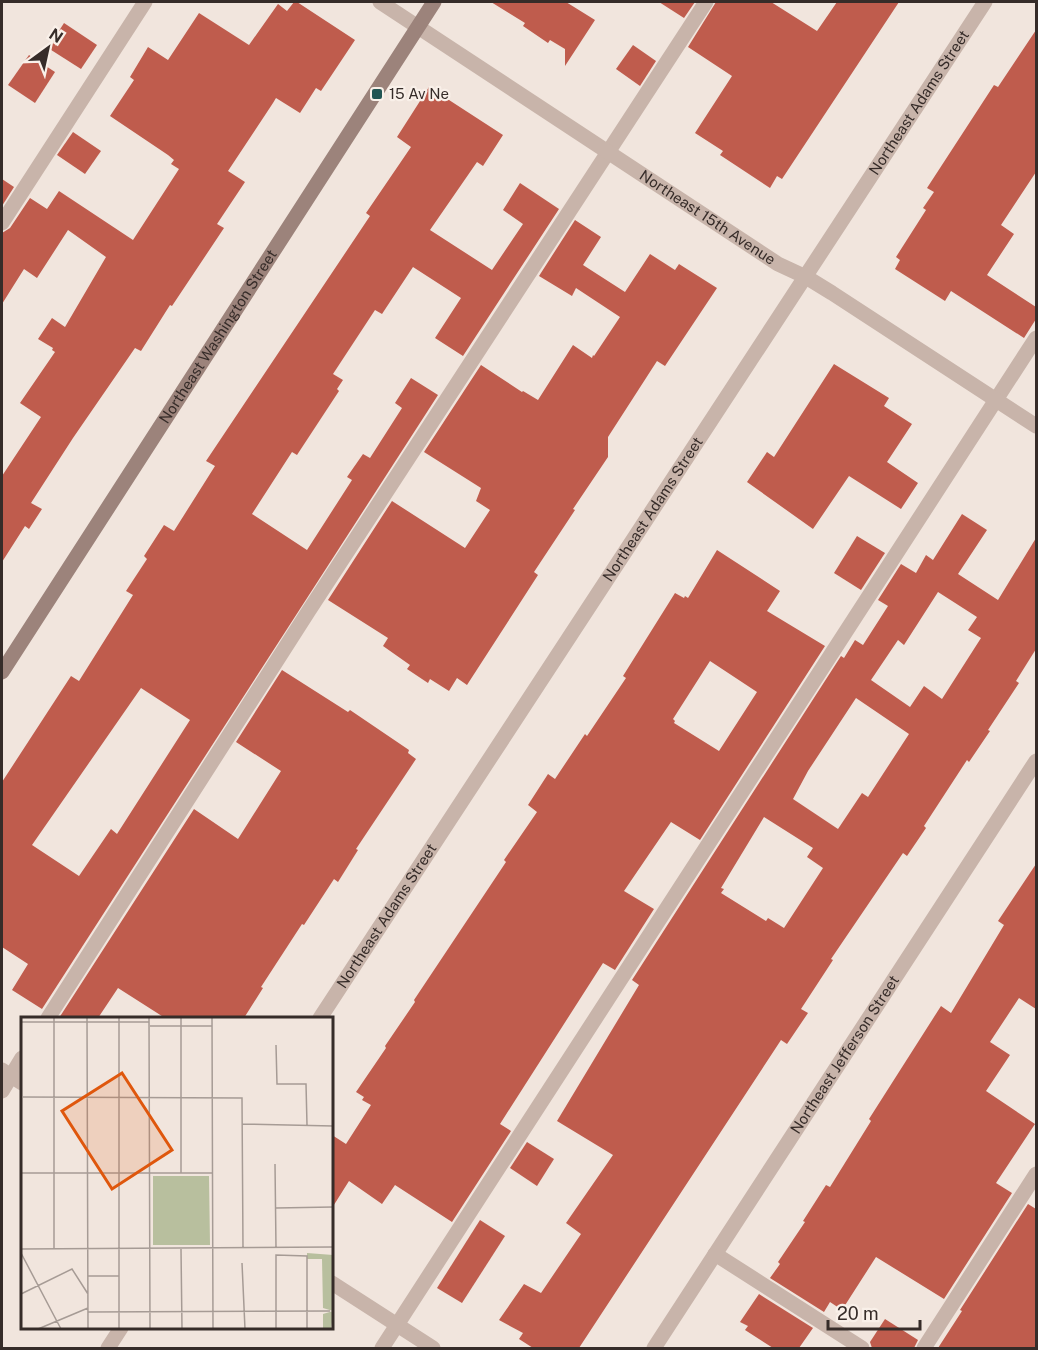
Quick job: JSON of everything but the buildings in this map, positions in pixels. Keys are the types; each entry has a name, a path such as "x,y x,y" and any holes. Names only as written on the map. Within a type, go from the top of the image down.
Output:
{"street":[{"path":"2,223 145,2"},
{"name":"Northeast 15th Avenue","path":"380,2 778,264 806,277 1036,426"},
{"name":"Northeast Washington Street","path":"2,672 434,2"},
{"path":"49,1017 607,150 706,2"},
{"name":"Northeast Adams Street","path":"321,1017 985,2"},
{"path":"382,1348 1036,338"},
{"name":"Northeast Jefferson Street","path":"654,1348 1036,761"},
{"path":"2,1091 21,1060"},
{"path":"924,1348 1036,1174"},
{"path":"715,1254 862,1348"},
{"path":"333,1284 433,1348"},
{"path":"108,1348 120,1329"}],"place":[{"name":"15 Av Ne","path":"377,94"}]}
